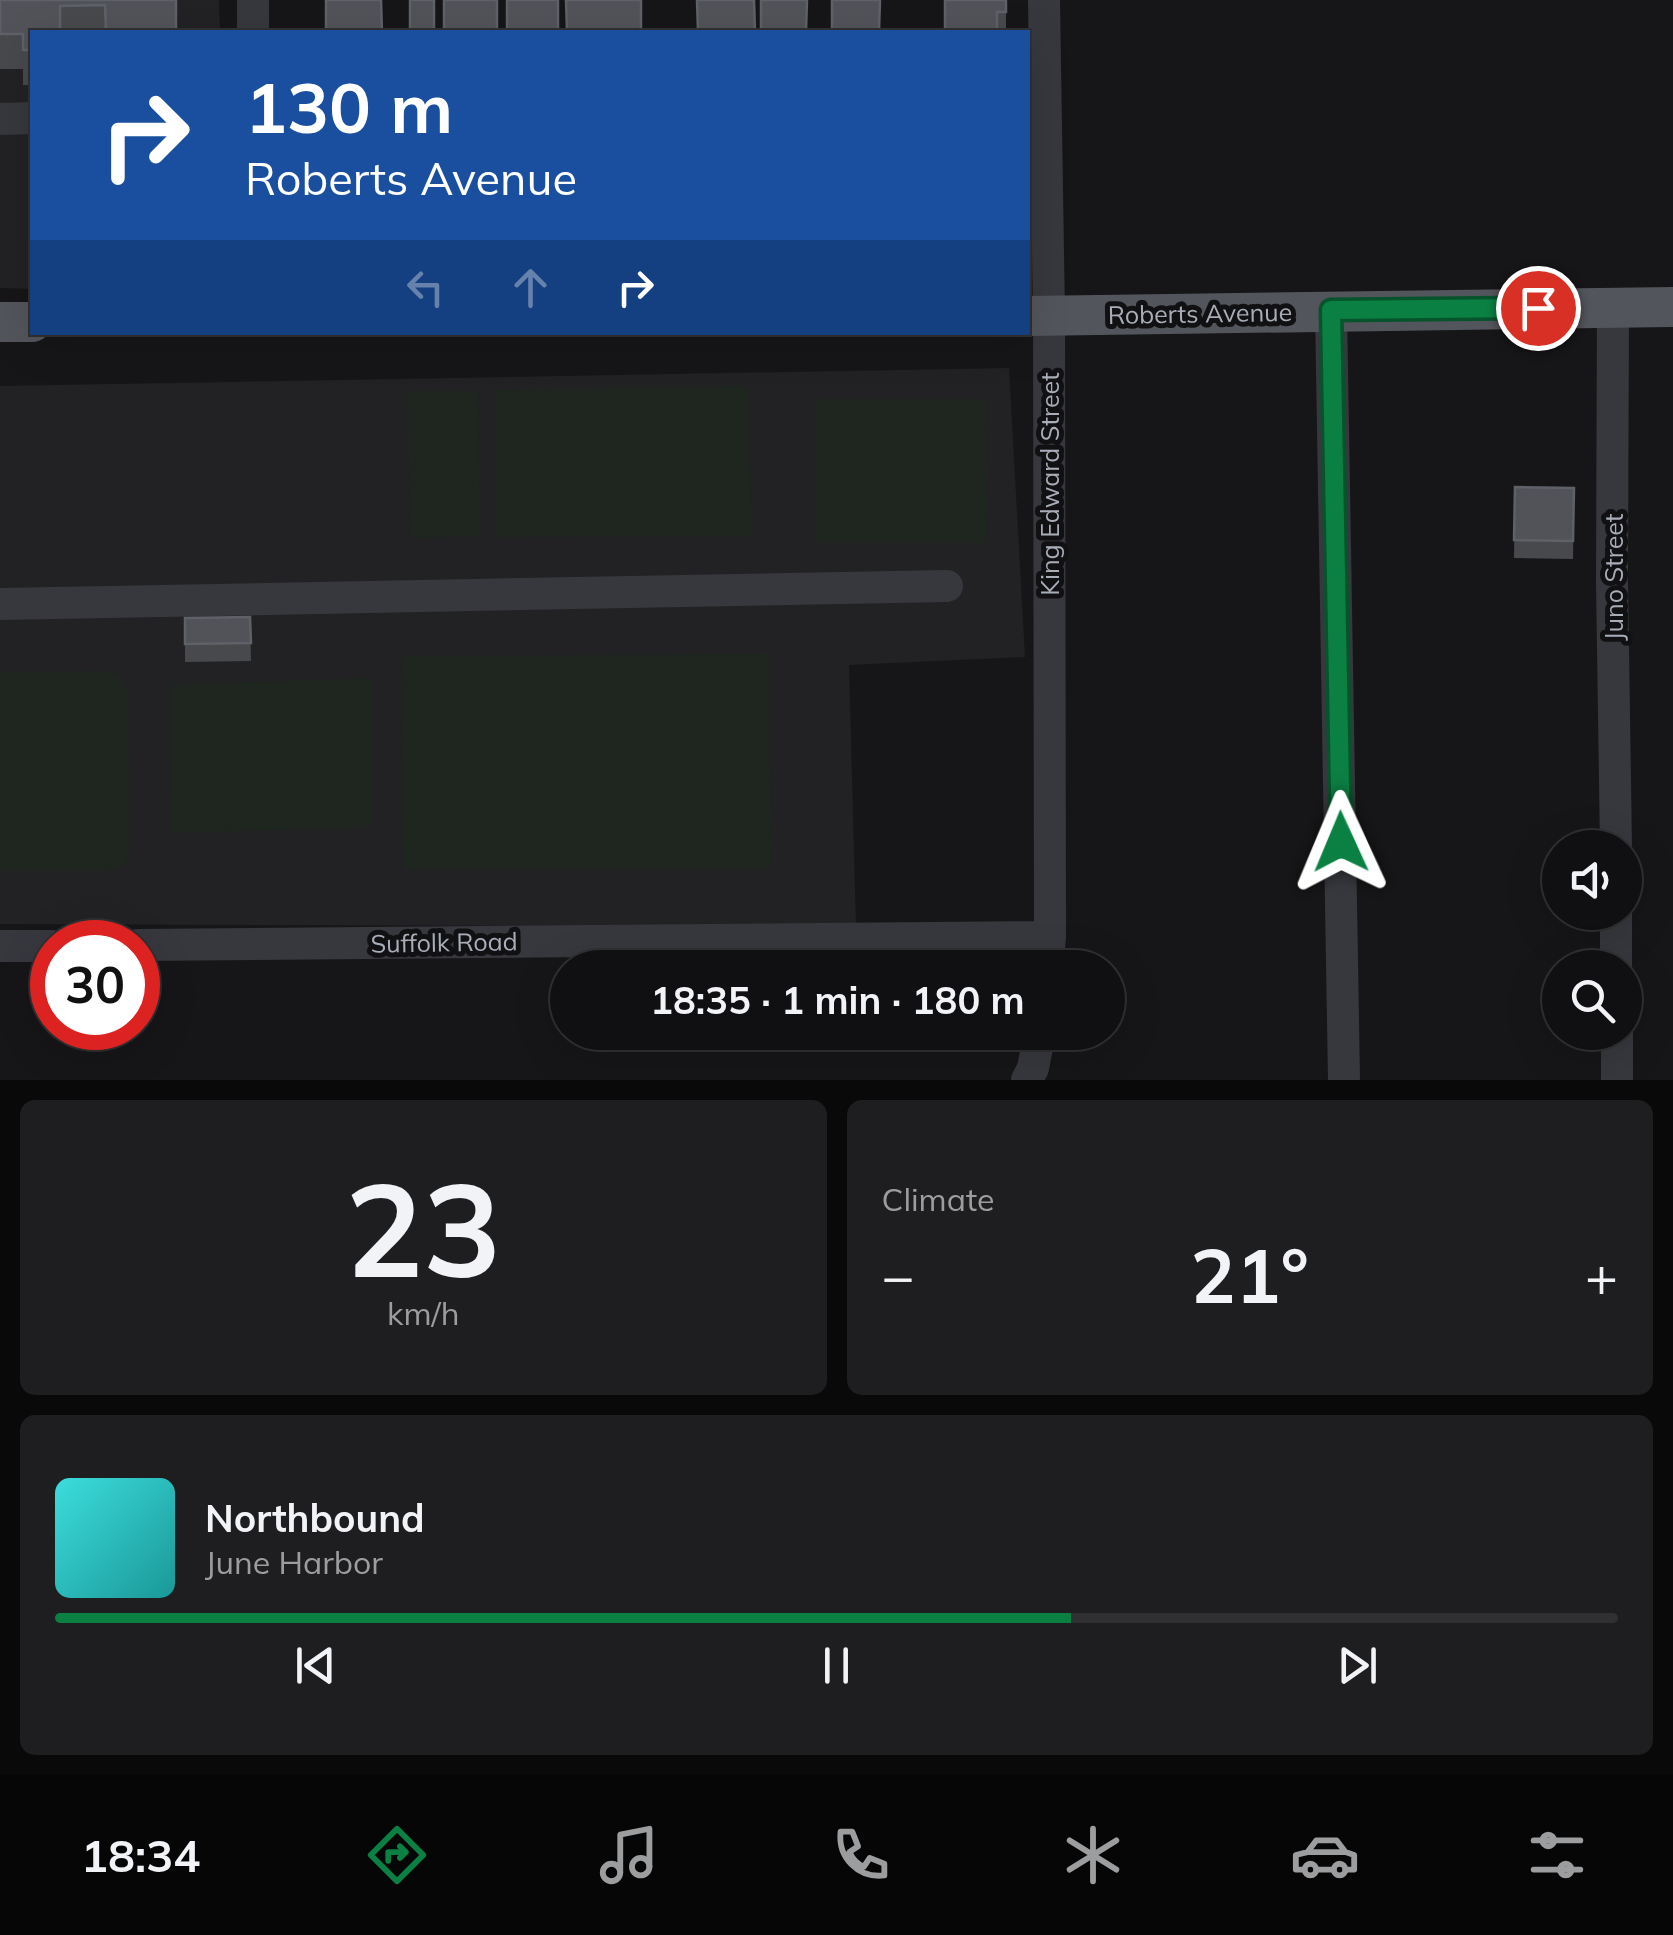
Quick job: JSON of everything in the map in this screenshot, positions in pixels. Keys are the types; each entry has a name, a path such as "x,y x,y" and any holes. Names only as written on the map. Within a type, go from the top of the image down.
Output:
{"main road":[{"name":"Roberts Avenue","path":"1038,316 1673,307"},
{"path":"0,322 30,322"}],"street":[{"path":"253,0 253,30"},
{"name":"King Edward Street","path":"1044,0 1038,316 1048,950"},
{"path":"0,119 30,118"},
{"name":"Juno Street","path":"1613,307 1616,830"},
{"path":"1331,310 1344,1080"},
{"path":"0,604 948,586"},
{"name":"Suffolk Road","path":"160,945 788,950"},
{"path":"0,946 30,946"},
{"path":"1027,1080 1036,1050"},
{"path":"1617,1050 1617,1080"}],"shaded area":[{"path":"0,0 219,0 220,30 30,30 30,289 0,288"},
{"path":"1009,368 1025,657 849,665 856,927 160,925 160,920 30,920 30,924 0,924 0,386"},
{"path":"748,386 752,536 496,537 495,390"},
{"path":"408,391 478,391 480,536 410,538"},
{"path":"816,399 986,399 987,543 816,543"},
{"path":"769,654 771,868 403,869 401,656"},
{"path":"109,671 118,675 128,693 130,852 126,860 119,868 108,871 0,871 0,672"},
{"path":"372,678 372,827 171,833 170,685"}],"building":[{"path":"0,0 176,0 176,30 106,30 105,5 60,6 60,30 30,30 30,50 23,50 23,34 0,34"},
{"path":"326,0 381,0 382,30 326,30"},
{"path":"410,0 434,0 434,30 410,30"},
{"path":"444,0 497,0 497,30 444,30"},
{"path":"507,0 558,0 558,30 507,30"},
{"path":"566,0 641,0 641,30 567,30"},
{"path":"697,0 754,0 755,30 698,30"},
{"path":"761,0 807,0 806,30 761,30"},
{"path":"832,0 880,0 879,30 832,30"},
{"path":"945,0 1006,0 1006,12 997,12 997,30 945,30"},
{"path":"1515,487 1574,488 1573,541 1514,540"},
{"path":"250,617 251,643 185,644 185,618"}],"route":[{"path":"1341,842 1331,310 1538,308"}]}
